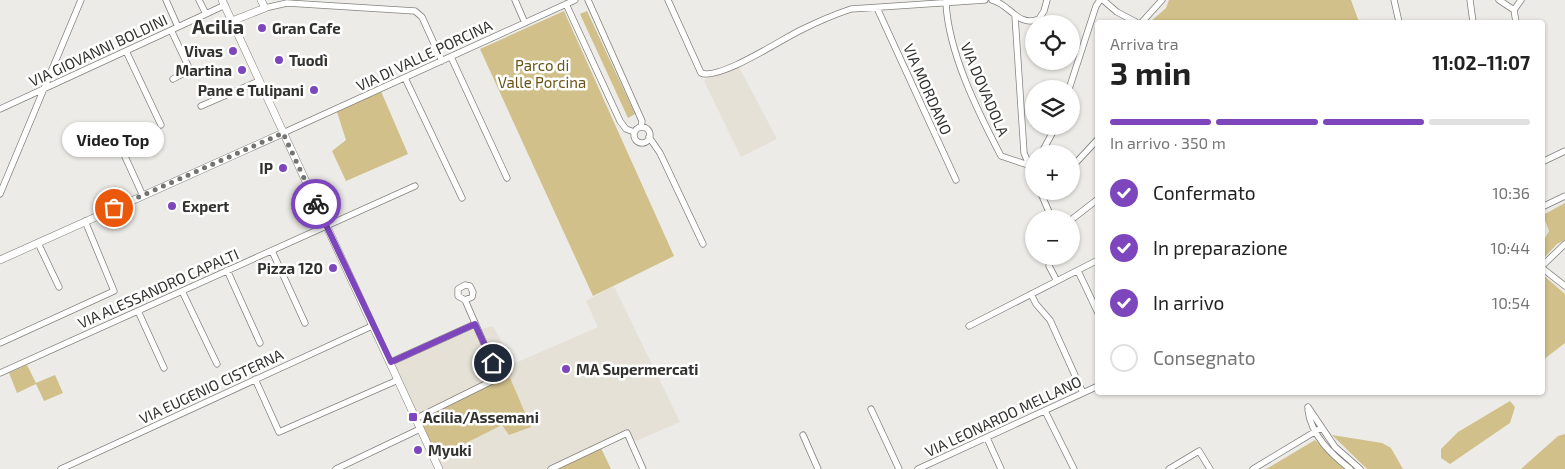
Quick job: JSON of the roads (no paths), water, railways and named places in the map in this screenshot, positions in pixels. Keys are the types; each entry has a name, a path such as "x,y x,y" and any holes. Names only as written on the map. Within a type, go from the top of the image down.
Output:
{"street":[{"path":"0,194 81,0"},
{"path":"166,0 178,27"},
{"path":"199,0 206,14"},
{"path":"261,0 265,8"},
{"path":"515,0 525,23"},
{"name":"VIA DI VALLE PORCINA","path":"283,133 575,0"},
{"path":"588,0 642,121 641,127 634,132"},
{"path":"668,0 701,73 705,75 726,69 831,16 850,10 985,0"},
{"path":"992,0 1009,9 1015,16 1027,21 1038,18 1044,11 1047,0"},
{"path":"1072,80 1096,6 1101,0 1132,20"},
{"path":"1144,20 1162,0"},
{"path":"1394,0 1399,20"},
{"path":"1470,0 1473,20"},
{"path":"1500,0 1514,10"},
{"path":"1516,20 1514,10 1521,0"},
{"path":"223,2 372,326 391,362 438,469"},
{"name":"VIA GIOVANNI BOLDINI","path":"0,109 206,14 223,2"},
{"name":"VIA DOVADOLA","path":"946,2 946,20 952,44 991,138 1001,156 1025,162"},
{"path":"232,22 265,8 287,3 415,11 422,18 442,61"},
{"path":"566,4 620,121 626,129 634,132"},
{"name":"VIA MORDANO","path":"877,8 956,180"},
{"path":"1015,16 1022,134 1025,154"},
{"path":"171,30 190,70 173,79"},
{"path":"126,51 160,126"},
{"path":"451,57 507,178"},
{"path":"405,78 462,198"},
{"path":"201,106 259,81"},
{"path":"641,127 647,129 649,137 660,153 703,244"},
{"path":"634,132 635,138 639,142 645,142 649,137"},
{"path":"0,260 283,133"},
{"path":"117,139 143,196"},
{"path":"1080,158 1095,142"},
{"path":"1545,160 1565,150"},
{"name":"VIA ALESSANDRO CAPALTI","path":"0,373 415,186"},
{"path":"1545,206 1565,196"},
{"path":"1080,213 1095,201"},
{"path":"0,343 114,290 85,221"},
{"path":"38,243 59,287"},
{"path":"1545,264 1565,244"},
{"path":"272,250 305,323"},
{"path":"969,326 1095,262"},
{"path":"1049,265 1057,281"},
{"path":"1545,269 1565,286"},
{"path":"227,270 260,343"},
{"path":"1078,271 1095,307"},
{"path":"182,290 216,364"},
{"path":"1031,294 1041,311 1050,320 1082,393"},
{"path":"465,300 499,378"},
{"path":"138,311 164,368"},
{"path":"391,362 475,324"},
{"name":"VIA EUGENIO CISTERNA","path":"61,469 372,326"},
{"path":"415,419 508,373"},
{"path":"255,379 279,432 398,380"},
{"name":"VIA LEONARDO MELLANO","path":"918,469 1095,387"},
{"path":"1350,469 1331,452 1315,432 1309,418 1308,408 1321,428 1344,456 1360,469"},
{"path":"871,409 899,469"},
{"path":"1045,411 1074,469"},
{"path":"1254,469 1321,428"},
{"path":"336,469 420,429"},
{"path":"551,469 627,433 643,469"},
{"path":"803,435 818,469"},
{"path":"986,438 1001,469"},
{"path":"1169,469 1199,451 1210,469"}],"place":[{"name":"Gran Cafe","path":"262,28"},
{"name":"Vivas","path":"233,51"},
{"name":"Tuodì","path":"279,60"},
{"name":"Martina","path":"242,70"},
{"name":"Pane e Tulipani","path":"314,90"},
{"name":"IP","path":"283,168"},
{"name":"Expert","path":"172,206"},
{"name":"Video Top","path":"114,208"},
{"name":"Pizza 120","path":"333,268"},
{"name":"MA Supermercati","path":"566,369"},
{"name":"Acilia/Assemani","path":"413,417"},
{"name":"Myuki","path":"418,450"}],"district":[{"name":"Acilia","path":"218,26"}],"park label":[{"name":"Parco di Valle Porcina","path":"542,74"}]}
